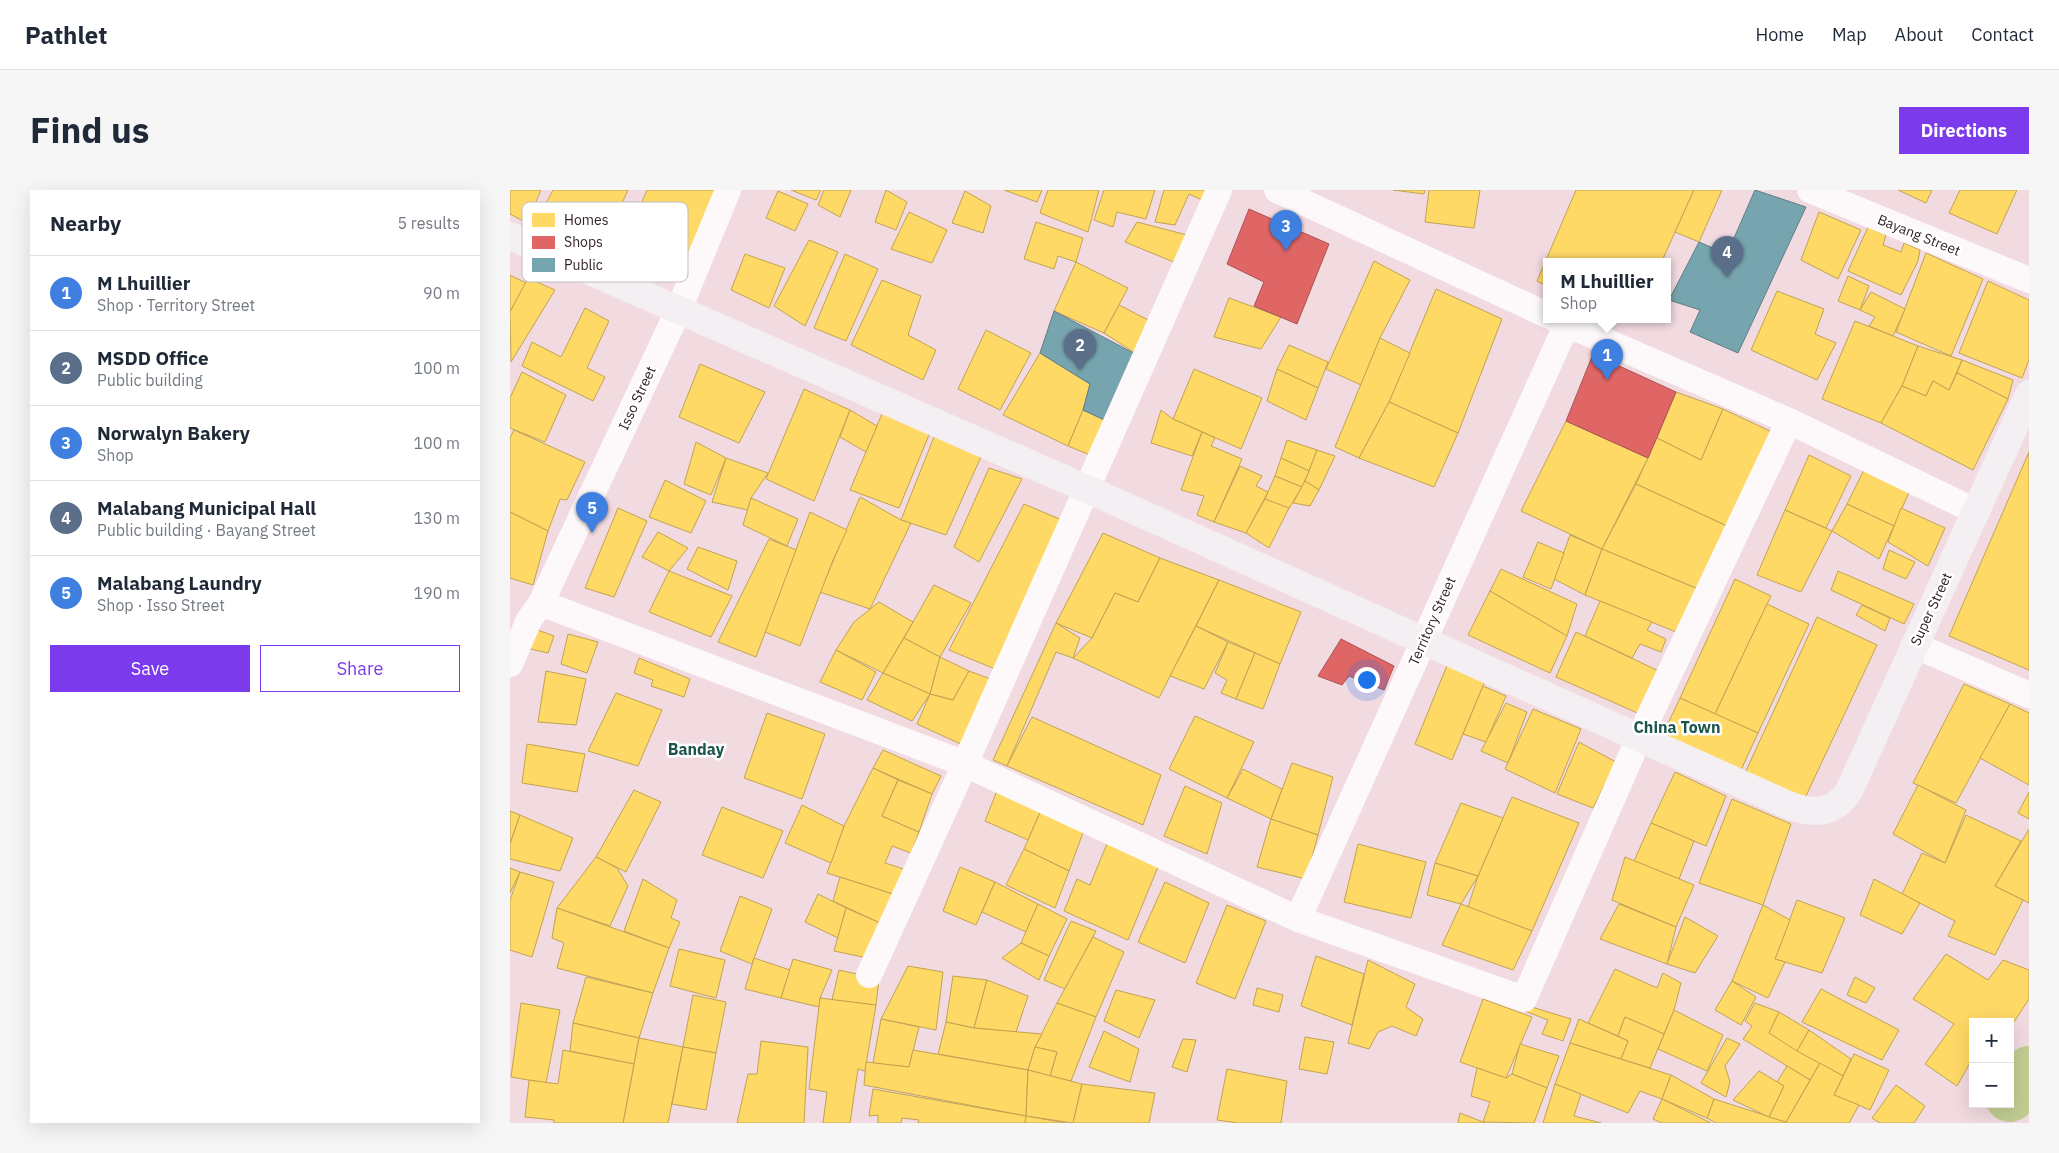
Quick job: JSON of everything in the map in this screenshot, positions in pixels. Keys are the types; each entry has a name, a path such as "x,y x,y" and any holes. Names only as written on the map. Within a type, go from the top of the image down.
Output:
{"street":[{"name":"Isso Street","path":"510,664 529,620 541,604 679,308 728,190"},
{"path":"869,975 965,764 1219,190"},
{"path":"1277,190 1543,313"},
{"name":"Bayang Street","path":"1810,190 2029,280"},
{"path":"510,236 522,241"},
{"path":"618,282 1087,489 1639,738"},
{"name":"Territory Street","path":"1298,918 1424,640 1554,323"},
{"path":"1565,323 1789,421 1977,512"},
{"name":"Super Street","path":"1639,738 1807,812 1832,808 1842,801 1849,791 2029,394"},
{"path":"541,604 965,764 1298,918 1524,999 1639,738 1789,421"},
{"path":"1914,645 2029,695"}],"building: Homes":[{"path":"510,190 541,190 536,202 522,202 522,220 510,214"},
{"path":"553,190 628,190 623,202 547,202"},
{"path":"647,190 718,190 688,259 688,202 642,202"},
{"path":"791,190 821,190 816,200"},
{"path":"824,190 851,190 840,217 818,205"},
{"path":"886,190 907,202 896,230 875,222"},
{"path":"1004,190 1042,190 1037,202"},
{"path":"1048,190 1099,190 1088,232 1040,213"},
{"path":"1104,190 1155,190 1146,219 1117,212 1113,227 1094,220"},
{"path":"1164,190 1207,190 1204,201 1189,194 1175,225 1155,222"},
{"path":"1393,190 1425,190 1424,194"},
{"path":"1429,190 1480,190 1474,228 1425,222"},
{"path":"1576,190 1694,190 1663,258 1547,258"},
{"path":"1694,190 1722,190 1699,242 1675,232"},
{"path":"1898,190 1932,190 1926,203"},
{"path":"1960,190 2017,190 1997,234 1949,213"},
{"path":"778,191 808,204 795,231 766,218"},
{"path":"965,191 991,206 983,233 952,223"},
{"path":"909,212 947,230 932,263 891,249"},
{"path":"1819,212 1861,230 1838,279 1801,260"},
{"path":"1036,222 1083,238 1076,262 1058,256 1054,269 1024,259"},
{"path":"1137,222 1191,236 1181,265 1125,242"},
{"path":"1868,227 1886,235 1883,245 1901,252 1904,243 1920,250 1918,261 1901,295 1848,271"},
{"path":"809,240 838,252 805,326 774,306"},
{"path":"1926,253 1983,279 1951,356 1896,332"},
{"path":"745,254 785,268 769,308 731,290"},
{"path":"845,254 878,269 846,341 814,328"},
{"path":"1374,261 1410,280 1380,338 1361,385 1326,369"},
{"path":"1076,262 1128,288 1104,333 1054,311"},
{"path":"1543,267 1543,284 1537,281"},
{"path":"510,275 526,283 510,312"},
{"path":"1848,276 1869,286 1860,310 1838,301"},
{"path":"882,280 921,296 908,335 936,350 923,380 851,345"},
{"path":"1988,281 2029,300 2029,360 2022,378 1959,353"},
{"path":"526,282 537,282 555,290 511,362 510,312"},
{"path":"1436,289 1502,319 1458,433 1389,402"},
{"path":"1777,291 1824,309 1815,334 1836,343 1817,380 1751,350"},
{"path":"1871,292 1905,309 1893,336 1869,326 1875,317 1860,310"},
{"path":"1229,298 1281,317 1261,349 1214,337"},
{"path":"1119,305 1158,325 1141,357 1104,333"},
{"path":"585,308 609,321 587,368 605,377 593,401 522,366 532,342 561,357"},
{"path":"1855,321 1918,346 1902,386 1881,423 1822,399"},
{"path":"986,330 1031,353 1000,410 958,389"},
{"path":"1380,338 1410,353 1389,402 1359,458 1335,447"},
{"path":"1289,345 1328,362 1318,388 1277,369"},
{"path":"1918,346 1962,360 1949,390 1933,381 1926,396 1902,386"},
{"path":"1040,353 1090,384 1083,410 1068,446 1003,415"},
{"path":"1962,360 2013,380 2008,399 1957,373"},
{"path":"700,364 765,392 739,443 679,417"},
{"path":"1194,369 1262,398 1241,449 1173,419"},
{"path":"1277,369 1318,388 1306,420 1267,401"},
{"path":"522,372 566,395 545,442 510,428 510,398"},
{"path":"1957,373 2008,399 1973,470 1881,423 1902,386 1926,396 1933,381 1949,390"},
{"path":"804,389 850,410 814,501 766,479"},
{"path":"1676,392 1723,409 1701,460 1657,438"},
{"path":"1389,402 1458,433 1434,487 1359,458"},
{"path":"884,409 931,430 899,508 850,490"},
{"path":"1723,409 1772,432 1727,526 1636,484 1657,438 1701,460"},
{"path":"850,410 877,426 866,452 840,437"},
{"path":"1083,410 1111,423 1095,457 1068,446"},
{"path":"1161,410 1173,419 1202,432 1192,456 1151,443"},
{"path":"1566,421 1648,458 1602,549 1521,511"},
{"path":"938,427 984,450 946,535 901,520"},
{"path":"514,430 585,462 567,500 560,499 548,531 510,512 510,438"},
{"path":"1202,432 1215,438 1211,446 1242,459 1214,522 1197,515 1204,496 1181,490"},
{"path":"1287,440 1317,450 1309,471 1281,458"},
{"path":"696,442 726,458 711,495 684,484"},
{"path":"1317,450 1335,456 1319,490 1305,481"},
{"path":"2029,452 2029,670 1949,636"},
{"path":"1809,455 1851,476 1826,528 1785,510"},
{"path":"726,458 768,473 751,498 748,510 712,502"},
{"path":"1281,458 1309,471 1302,487 1275,476"},
{"path":"1240,466 1262,476 1256,486 1268,492 1246,533 1214,522"},
{"path":"989,468 1022,479 979,562 954,547"},
{"path":"1864,470 1910,490 1894,526 1847,504"},
{"path":"1275,476 1302,487 1288,510 1265,499"},
{"path":"665,480 706,501 691,533 649,517"},
{"path":"1305,481 1319,490 1310,506 1293,503"},
{"path":"1636,484 1727,526 1698,589 1602,549"},
{"path":"860,497 901,520 911,523 870,609 820,592"},
{"path":"751,498 798,519 787,546 743,525"},
{"path":"1265,499 1289,508 1269,548 1246,533"},
{"path":"1024,504 1069,523 995,669 949,650"},
{"path":"1847,504 1894,526 1879,559 1832,531"},
{"path":"618,508 647,521 614,597 585,588"},
{"path":"1901,508 1945,528 1928,566 1888,542"},
{"path":"1785,510 1832,531 1801,592 1757,575"},
{"path":"510,512 548,531 533,585 510,578"},
{"path":"810,512 847,530 833,560 800,646 765,632"},
{"path":"658,532 688,548 669,571 642,557"},
{"path":"1103,533 1160,558 1138,602 1115,593 1092,638 1056,623"},
{"path":"1570,535 1602,549 1585,595 1554,579"},
{"path":"769,539 796,550 756,657 718,642"},
{"path":"1538,542 1564,553 1551,589 1523,577"},
{"path":"698,547 737,561 728,590 687,569"},
{"path":"1602,549 1698,589 1681,634 1585,595"},
{"path":"1889,550 1915,562 1906,579 1883,569"},
{"path":"1160,558 1219,580 1159,698 1073,658 1092,638 1115,593 1138,602"},
{"path":"1501,569 1577,604 1567,636 1490,591"},
{"path":"669,571 732,596 711,637 649,612"},
{"path":"1838,571 1914,604 1904,624 1831,590"},
{"path":"1735,579 1771,596 1715,714 1680,698"},
{"path":"1219,580 1301,612 1280,664 1196,626"},
{"path":"934,585 971,603 940,657 904,638"},
{"path":"1490,591 1567,636 1550,673 1468,635"},
{"path":"1600,601 1652,622 1647,630 1666,639 1661,652 1640,644 1632,658 1585,636"},
{"path":"879,602 913,622 883,673 836,650 854,622"},
{"path":"1767,604 1809,624 1758,733 1715,714"},
{"path":"1862,605 1890,618 1885,631 1856,615"},
{"path":"1817,617 1877,645 1804,800 1745,773"},
{"path":"1056,623 1080,638 1073,658 1056,652 1007,766 993,760"},
{"path":"1196,626 1228,642 1204,689 1170,676"},
{"path":"532,628 554,636 548,653 526,648"},
{"path":"1576,632 1663,673 1642,715 1556,677"},
{"path":"568,634 598,642 587,673 561,664"},
{"path":"904,638 940,657 930,694 883,673"},
{"path":"1228,642 1255,653 1236,699 1221,693 1227,680 1215,673"},
{"path":"836,650 876,672 862,700 820,682"},
{"path":"1255,653 1280,664 1263,709 1236,699"},
{"path":"940,657 969,671 953,700 930,694"},
{"path":"639,658 690,679 684,697 651,686 653,680 634,673"},
{"path":"1448,663 1486,679 1452,760 1415,744"},
{"path":"546,671 586,679 576,725 538,722"},
{"path":"969,671 996,681 965,746 917,724 930,694 953,700"},
{"path":"883,673 930,694 912,721 867,700"},
{"path":"1964,684 2010,704 1956,803 1913,783"},
{"path":"1483,686 1506,696 1486,742 1463,734"},
{"path":"616,693 662,710 638,766 588,751"},
{"path":"1680,698 1758,733 1741,770 1663,734"},
{"path":"1506,703 1527,712 1508,763 1481,751"},
{"path":"2010,704 2029,713 2029,785 1980,758"},
{"path":"1533,709 1581,729 1555,793 1505,769"},
{"path":"767,713 825,734 802,799 744,778"},
{"path":"1195,716 1254,742 1227,798 1169,769"},
{"path":"1032,717 1161,775 1143,825 1007,766"},
{"path":"1579,742 1616,762 1593,808 1557,794"},
{"path":"527,744 585,754 577,792 522,783"},
{"path":"883,750 941,776 932,794 873,768"},
{"path":"1292,763 1333,777 1318,835 1271,819"},
{"path":"873,768 898,780 882,816 919,832 911,853 892,846 885,863 907,870 896,895 827,873 844,826"},
{"path":"1243,769 1282,789 1271,819 1227,798"},
{"path":"1675,772 1726,796 1706,846 1651,823"},
{"path":"898,780 932,794 919,832 882,816"},
{"path":"1918,785 1966,810 1945,863 1893,834"},
{"path":"1185,786 1222,803 1207,854 1164,836"},
{"path":"998,788 1042,808 1028,840 985,821"},
{"path":"634,790 661,802 626,872 596,857"},
{"path":"2029,792 2029,819 2018,813"},
{"path":"1512,797 1579,823 1532,931 1468,907 1478,876"},
{"path":"1732,799 1791,824 1763,905 1699,883"},
{"path":"1461,803 1503,818 1478,876 1435,863"},
{"path":"802,805 844,826 831,863 785,843"},
{"path":"722,807 783,831 763,878 702,855"},
{"path":"1042,808 1085,827 1069,871 1024,849"},
{"path":"510,811 520,815 510,844"},
{"path":"520,815 573,838 560,871 510,859 510,844"},
{"path":"1966,815 2021,841 1995,886 2023,900 1995,955 1948,936 1955,921 1902,894 1922,853 1945,863"},
{"path":"1271,819 1318,835 1306,879 1257,867"},
{"path":"1651,823 1694,841 1679,879 1634,861"},
{"path":"2029,829 2029,903 1995,886"},
{"path":"1111,834 1162,857 1128,940 1064,911 1077,879 1090,885"},
{"path":"1358,844 1426,862 1411,918 1344,902"},
{"path":"1024,849 1069,871 1055,908 1006,885"},
{"path":"596,857 617,868 628,886 610,926 557,908"},
{"path":"1625,857 1694,885 1676,927 1612,900"},
{"path":"1435,863 1478,876 1461,904 1427,895"},
{"path":"960,867 995,882 976,925 943,911"},
{"path":"510,868 520,872 510,893"},
{"path":"520,872 554,882 532,957 510,950 510,900"},
{"path":"840,877 896,895 880,923 833,901"},
{"path":"643,879 677,900 671,918 680,922 669,948 624,931"},
{"path":"1874,879 1920,903 1902,934 1860,915"},
{"path":"995,882 1038,904 1026,932 982,912"},
{"path":"1165,882 1209,903 1185,963 1138,942"},
{"path":"818,894 846,908 838,938 805,922"},
{"path":"740,896 772,909 752,964 720,951"},
{"path":"1797,900 1845,918 1822,973 1775,959"},
{"path":"1038,904 1067,919 1049,956 1021,943"},
{"path":"1461,904 1532,931 1513,970 1442,945"},
{"path":"1619,904 1676,927 1667,964 1600,939"},
{"path":"1227,905 1266,921 1235,999 1196,983"},
{"path":"1763,905 1790,920 1775,959 1785,962 1768,998 1732,981"},
{"path":"557,908 669,948 653,993 557,968 564,943 552,938"},
{"path":"846,908 880,923 868,958 834,951"},
{"path":"1685,917 1718,936 1695,973 1667,964"},
{"path":"1071,921 1096,931 1065,989 1044,980"},
{"path":"1093,937 1124,952 1096,1017 1057,1003"},
{"path":"1021,943 1049,956 1039,980 1002,958"},
{"path":"679,949 725,960 716,998 670,986"},
{"path":"1946,954 1988,980 2003,960 2029,970 2029,999 2014,1022 2014,1018 1969,1018 1969,1065 1957,1086 1925,1064 1954,1024 1913,999"},
{"path":"1316,956 1364,974 1352,1025 1301,1006"},
{"path":"754,958 790,970 781,998 745,989"},
{"path":"793,959 832,970 820,998 819,1007 781,998"},
{"path":"1368,960 1415,984 1406,1007 1423,1019 1416,1036 1392,1026 1378,1032 1369,1049 1348,1043"},
{"path":"908,966 943,972 936,1030 881,1019"},
{"path":"1615,969 1657,988 1663,973 1681,983 1674,1010 1664,1034 1625,1017 1618,1036 1588,1023"},
{"path":"839,970 879,979 876,1005 832,1000"},
{"path":"953,976 987,980 974,1028 946,1022"},
{"path":"586,977 653,993 639,1038 573,1023"},
{"path":"1855,977 1875,988 1866,1003 1847,995"},
{"path":"987,980 1028,996 1016,1032 974,1028"},
{"path":"1732,981 1756,997 1741,1025 1715,1010"},
{"path":"1257,988 1283,995 1279,1012 1253,1005"},
{"path":"1821,989 1899,1030 1882,1060 1802,1022"},
{"path":"1116,990 1155,1000 1139,1038 1104,1021"},
{"path":"693,995 726,1002 716,1053 683,1047"},
{"path":"820,998 876,1005 865,1071 858,1069 850,1123 823,1123 827,1092 809,1089"},
{"path":"1483,999 1532,1017 1506,1078 1460,1062"},
{"path":"521,1003 560,1010 546,1083 511,1077"},
{"path":"1057,1003 1096,1017 1071,1081 1050,1076 1057,1052 1035,1047"},
{"path":"1755,1003 1779,1012 1769,1033 1820,1063 1810,1080 1743,1039 1752,1026 1745,1021"},
{"path":"1525,1005 1571,1019 1563,1041 1542,1034 1548,1020 1522,1010"},
{"path":"1674,1010 1723,1035 1707,1071 1658,1049"},
{"path":"1779,1012 1809,1030 1797,1051 1769,1033"},
{"path":"1625,1017 1664,1034 1650,1068 1621,1059 1628,1041 1618,1036"},
{"path":"881,1019 919,1027 909,1067 873,1063"},
{"path":"1579,1019 1628,1041 1621,1059 1570,1043"},
{"path":"946,1022 974,1028 1042,1034 1035,1047 1028,1070 938,1054"},
{"path":"573,1023 639,1038 634,1064 570,1051"},
{"path":"1809,1030 1851,1059 1843,1076 1797,1051"},
{"path":"1104,1031 1139,1049 1130,1082 1089,1067"},
{"path":"1305,1037 1334,1042 1327,1074 1299,1069"},
{"path":"639,1038 683,1047 668,1123 623,1123"},
{"path":"1727,1038 1740,1044 1725,1066 1730,1082 1726,1097 1701,1083"},
{"path":"1183,1039 1196,1040 1187,1072 1172,1067"},
{"path":"761,1041 808,1047 804,1123 737,1123 748,1074 757,1074"},
{"path":"1570,1043 1671,1075 1662,1099 1640,1091 1628,1113 1555,1084"},
{"path":"1520,1044 1559,1056 1547,1088 1512,1074"},
{"path":"683,1047 716,1053 706,1110 672,1104"},
{"path":"1035,1047 1057,1052 1050,1076 1028,1070"},
{"path":"563,1050 634,1064 623,1123 554,1123 554,1120 525,1117 529,1080 558,1084"},
{"path":"913,1050 1028,1070 1026,1116 864,1085 866,1062 909,1067"},
{"path":"1854,1054 1889,1070 1870,1110 1834,1095"},
{"path":"1820,1063 1843,1076 1834,1095 1859,1105 1849,1123 1716,1123 1707,1118 1714,1099 1786,1122"},
{"path":"1787,1066 1810,1080 1786,1122 1769,1117 1784,1086 1777,1082"},
{"path":"1477,1068 1506,1078 1512,1074 1547,1088 1534,1123 1483,1122 1490,1102 1471,1096"},
{"path":"1227,1069 1287,1081 1281,1123 1238,1123 1217,1120"},
{"path":"1028,1070 1082,1084 1073,1123 1026,1116"},
{"path":"1759,1071 1784,1086 1769,1117 1733,1100"},
{"path":"1671,1075 1714,1099 1707,1118 1662,1099"},
{"path":"1082,1084 1155,1093 1149,1123 1073,1123"},
{"path":"1555,1084 1581,1094 1574,1116 1601,1123 1543,1123"},
{"path":"1896,1085 1925,1106 1914,1123 1880,1123 1872,1118"},
{"path":"873,1089 1026,1116 1025,1123 918,1123 919,1120 902,1118 901,1123 878,1123 878,1115 869,1116"},
{"path":"1662,1099 1711,1123 1662,1123 1653,1119"},
{"path":"1460,1113 1483,1122 1486,1123 1458,1123"},
{"path":"1026,1116 1066,1123 1025,1123"}],"building: Shops":[{"path":"1249,209 1329,244 1297,324 1254,306 1264,282 1227,264"},
{"path":"1593,354 1676,392 1648,458 1566,421"},
{"path":"1341,639 1394,666 1384,690 1349,676 1342,685 1318,676"}],"building: Public":[{"path":"1755,190 1806,207 1738,353 1690,332 1700,310 1671,301 1671,296 1699,242 1727,254"},
{"path":"1054,311 1141,357 1111,423 1083,410 1090,384 1040,353"}],"waterway":[{"path":"2014,1092 2029,1071"}],"place":[{"name":"Norwalyn Bakery","path":"1286,251"},
{"name":"Malabang Municipal Hall","path":"1727,277"},
{"name":"MSDD Office","path":"1080,370"},
{"name":"M Lhuillier","path":"1607,380"},
{"name":"Malabang Laundry","path":"592,533"}],"district":[{"name":"China Town","path":"1677,727"},
{"name":"Banday","path":"696,749"}]}
